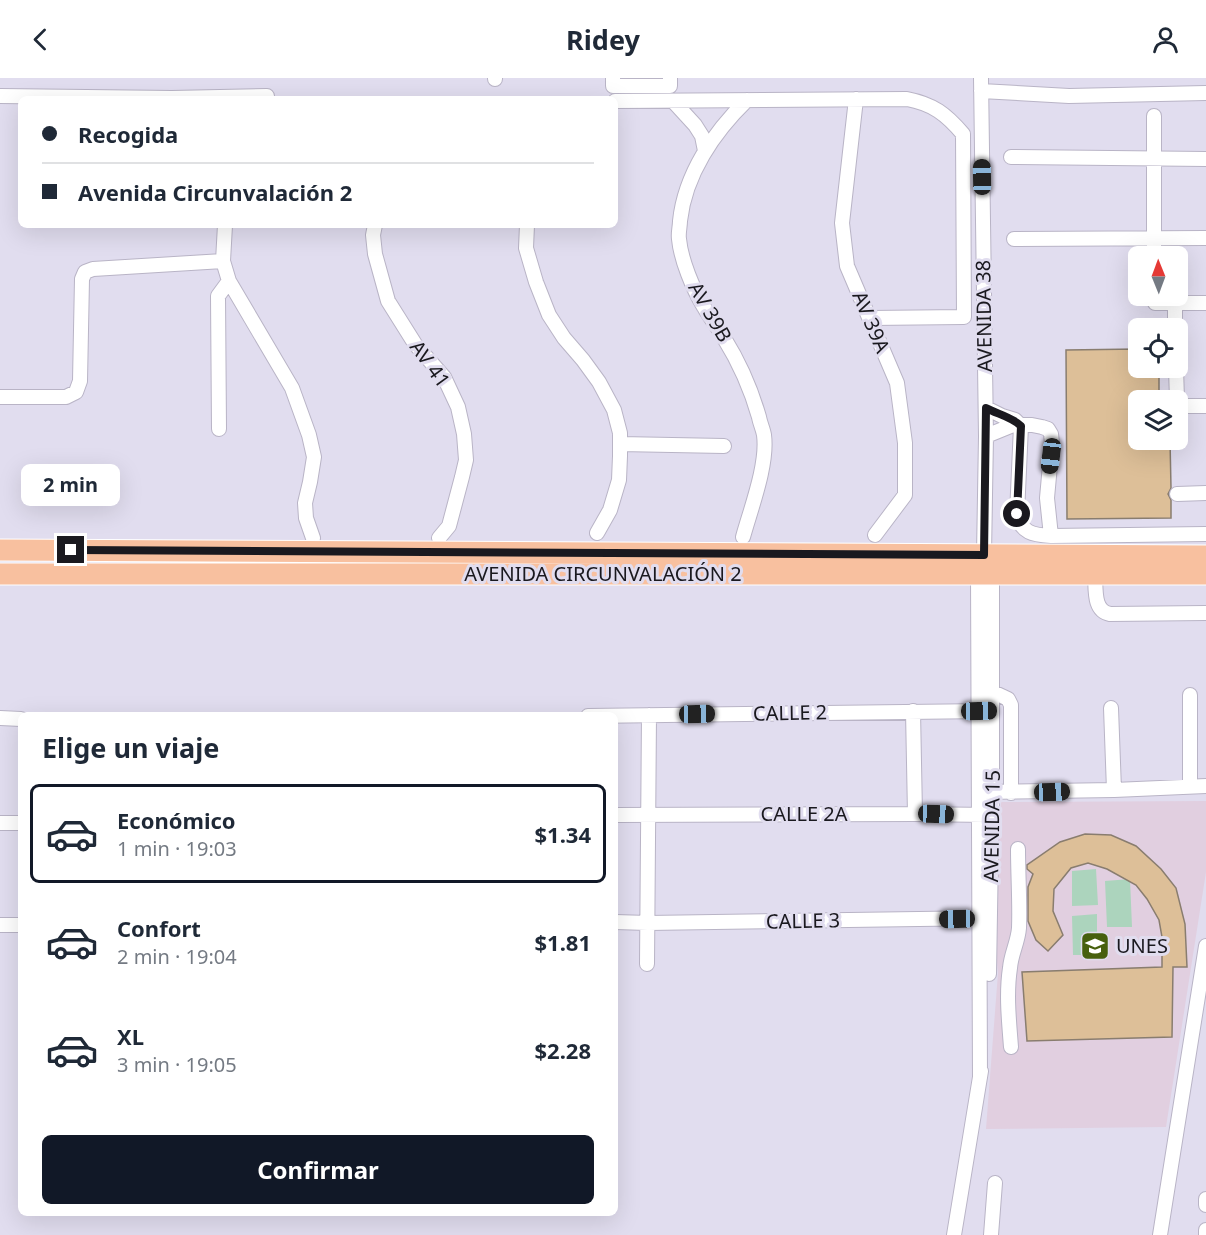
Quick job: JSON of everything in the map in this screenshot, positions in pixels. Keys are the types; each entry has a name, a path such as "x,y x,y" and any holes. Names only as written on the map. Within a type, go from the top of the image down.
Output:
{"highway":[{"name":"AVENIDA CIRCUNVALACIÓN 2","path":"0,550 984,568 1095,575 1206,574"},
{"name":"AVENIDA CIRCUNVALACIÓN 2","path":"0,574 984,568 1206,556"}],"street":[{"path":"613,78 613,86 670,86 670,78"},
{"path":"981,85 1070,96 1206,93"},
{"name":"AVENIDA 38","path":"981,85 986,408 984,568"},
{"path":"0,96 18,96"},
{"name":"AV 39A","path":"856,99 842,223 846,266 897,383 905,443 905,495 875,534"},
{"path":"618,101 908,99 921,102 945,115 963,134 964,317 870,318"},
{"path":"673,100 702,136 705,151"},
{"name":"AV 39B","path":"743,537 763,464 764,435 741,368 724,337 704,308 689,278 678,238 682,209 691,179 705,151 733,113 747,100"},
{"path":"1154,116 1154,246"},
{"path":"1011,157 1206,159"},
{"path":"225,228 223,261 229,281 292,388 314,457 305,503 306,518 313,538"},
{"name":"AV 41","path":"374,228 375,254 388,301 415,344 444,377 458,407 464,434 466,460 462,477 449,526 439,538"},
{"path":"527,228 526,248 549,315 599,382 614,410 620,433 619,480 609,510 597,533"},
{"path":"1014,238 1206,238"},
{"path":"0,397 66,397 76,392 80,381 82,279 85,272 93,268 223,261"},
{"path":"219,429 218,296 229,281"},
{"path":"1188,303 1206,303"},
{"path":"1188,406 1206,406"},
{"path":"986,408 1015,420 1021,426 1017,514 1018,523 1024,530 1041,536 1206,534"},
{"path":"986,436 1013,425 1048,429 1052,443 1047,498 1052,536"},
{"path":"620,444 724,446"},
{"path":"1177,494 1206,493"},
{"name":"AVENIDA 15","path":"984,568 993,692 986,711"},
{"name":"AVENIDA 15","path":"954,1235 980,1078 986,918 984,568"},
{"path":"1095,575 1098,607 1103,613 1206,613"},
{"path":"993,692 1008,699 1011,705 1011,793"},
{"path":"1190,695 1190,786"},
{"path":"1111,708 1114,790"},
{"path":"913,711 915,814"},
{"name":"CALLE 2","path":"618,716 986,711"},
{"path":"647,964 649,715"},
{"path":"0,718 18,719"},
{"path":"986,792 1206,786"},
{"name":"CALLE 2A","path":"618,815 986,815"},
{"path":"0,823 18,822"},
{"path":"1011,1047 1009,970 1019,930 1018,849"},
{"name":"CALLE 3","path":"618,922 986,918"},
{"path":"0,925 18,925"},
{"path":"1160,1235 1182,1050 1206,946"},
{"path":"991,1235 995,1183"},
{"path":"1206,1199 1206,1205"},
{"path":"1206,1230 1206,1235"}],"shaded area":[{"name":"UNES","path":"1206,801 1206,872 1166,1127 986,1129 998,973 993,918 1001,802"}],"green space":[{"path":"1096,869 1098,905 1072,906 1072,871"},
{"path":"1130,879 1132,927 1107,927 1105,881"},
{"path":"1097,914 1097,955 1073,955 1072,916"}],"building":[{"path":"1128,349 1128,378 1159,378 1159,390 1128,390 1128,450 1170,450 1171,488 1168,494 1171,500 1171,518 1067,519 1066,350"},
{"path":"1085,834 1111,835 1136,846 1161,869 1176,888 1185,924 1187,967 1173,967 1172,1037 1027,1041 1022,972 1162,967 1162,937 1159,920 1147,899 1136,885 1107,869 1088,863 1071,868 1054,889 1053,911 1063,935 1048,951 1036,940 1028,921 1028,887 1033,874 1027,869 1027,865 1060,842"}],"place":[{"name":"UNES","path":"1095,946"}],"route":[{"path":"71,550 984,555 986,408 1015,420 1021,426 1017,514"}]}
